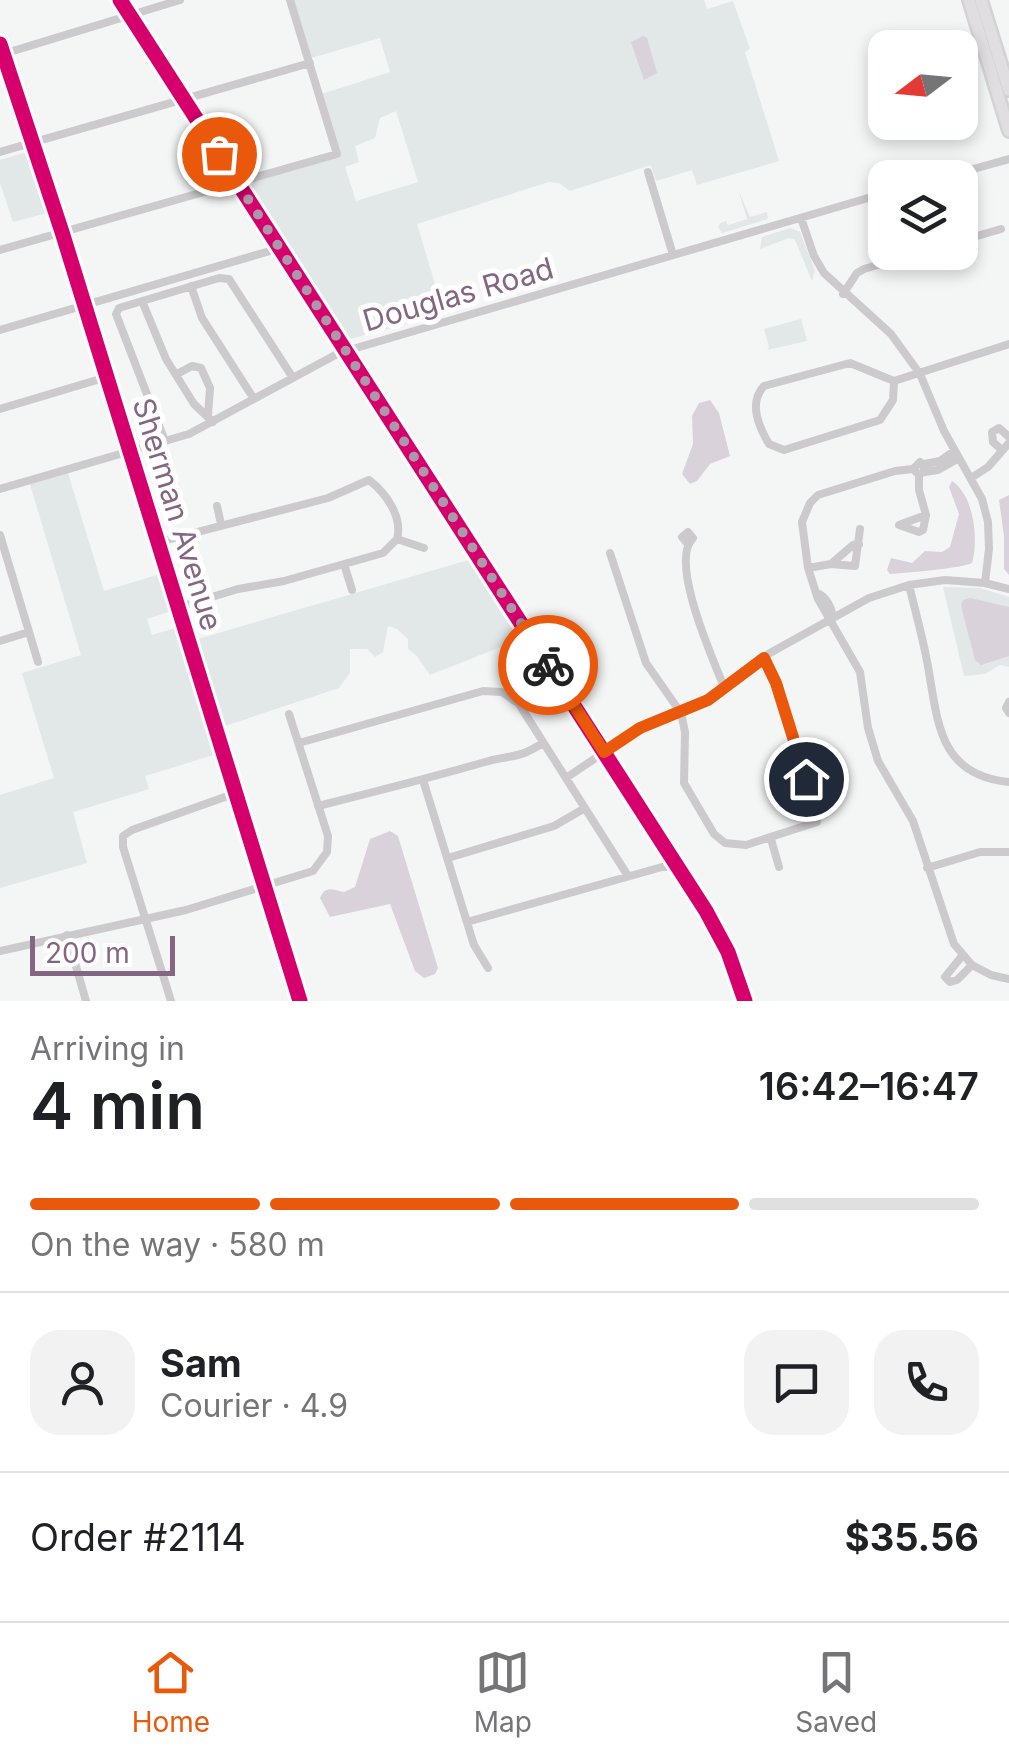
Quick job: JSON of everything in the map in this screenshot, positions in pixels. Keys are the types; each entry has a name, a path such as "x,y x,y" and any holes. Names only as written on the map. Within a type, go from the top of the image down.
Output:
{"main road":[{"path":"968,0 1009,131"},
{"path":"981,0 1009,90"}],"street":[{"path":"120,0 677,867 718,934 745,1001"},
{"path":"1,51 180,0"},
{"path":"0,250 338,154 290,0"},
{"name":"Sherman Avenue","path":"1,51 62,232 300,1001"},
{"path":"0,152 310,63"},
{"path":"978,168 1009,159"},
{"path":"648,172 673,255"},
{"name":"Douglas Road","path":"0,490 189,434 210,418 254,400 346,351 868,198"},
{"path":"801,218 824,274 891,334 920,374 956,454 972,478 988,522 990,549 985,583"},
{"path":"978,236 1002,229"},
{"path":"0,330 280,248"},
{"path":"844,294 857,274 868,268"},
{"path":"188,275 202,318 254,400"},
{"path":"165,441 116,314 120,308 191,286 229,279 293,378"},
{"path":"142,301 163,354 194,404 210,418"},
{"path":"894,382 892,402 880,420 784,450 769,444 755,408 757,394 764,386 836,364 857,364 894,382 1009,344"},
{"path":"178,374 192,366 201,368 210,388 210,418"},
{"path":"0,409 107,377"},
{"path":"972,478 988,467 1007,443"},
{"path":"956,454 938,470 921,470 828,490 811,502 802,522 808,568 826,614 832,618 860,672 868,728 878,762 913,821 948,932 962,956 972,964 1009,980"},
{"path":"886,528 926,515 919,490 921,470"},
{"path":"159,542 328,498 369,480 399,524 397,539 383,553 179,608"},
{"path":"217,506 221,524"},
{"path":"808,568 831,564 855,566 860,529"},
{"path":"0,535 4,564 38,662"},
{"path":"397,539 424,548"},
{"path":"687,543 685,574 724,687"},
{"path":"831,564 852,545 859,544"},
{"path":"610,553 646,663 681,713 685,732 684,782 706,823 720,840 735,845 771,839 817,822 776,683 764,658"},
{"path":"344,564 352,590"},
{"path":"566,778 640,728 708,700 764,658 869,598 908,585 945,580 1009,589"},
{"path":"908,585 926,652 940,734 966,770 990,781 1009,782"},
{"path":"0,641 29,632"},
{"path":"299,744 490,690 507,694 519,704 628,876"},
{"path":"1009,702 1009,713"},
{"path":"0,951 204,905 313,871 324,860 328,842 290,714"},
{"path":"318,806 495,759 519,757 544,743"},
{"path":"423,780 474,946 488,968"},
{"path":"171,1001 123,847 123,836 236,793"},
{"path":"448,858 554,826 585,808"},
{"path":"771,839 779,867"},
{"path":"662,866 665,849"},
{"path":"928,868 975,853 1009,852"},
{"path":"467,922 662,866 677,867"},
{"path":"66,936 86,1001"},
{"path":"962,956 948,969 945,977 950,982 972,964"}],"shaded area":[{"path":"293,0 704,0 707,9 733,1 750,49 745,52 779,161 697,185 692,170 656,181 651,165 570,191 559,183 549,182 417,224 444,314 346,340 247,189 255,181 341,155 322,94 390,72 380,38 311,58","holes":["396,111 418,182 356,201 345,167 359,162 355,146 375,138 380,118"]},
{"path":"647,38 657,73 644,80 631,42"},
{"path":"27,152 47,213 13,222 0,183 0,160"},
{"path":"738,189 750,217 767,212 768,219 722,233 720,223 726,221 728,225 747,219"},
{"path":"790,228 800,232 815,271 812,281 795,240 789,238 760,249 762,237"},
{"path":"801,319 807,341 767,350 764,329"},
{"path":"710,400 719,413 730,456 710,464 690,484 682,474 693,444 692,416 699,403"},
{"path":"67,470 104,591 167,572 178,609 147,619 152,635 182,626 220,753 145,776 149,789 73,812 87,863 0,888 0,795 54,778 22,673 81,655 29,481"},
{"path":"952,481 965,496 973,519 972,563 890,574 887,570 891,558 912,563 925,551 942,552 950,547 959,514 949,487"},
{"path":"1009,495 1009,575 1004,569 999,500"},
{"path":"472,559 523,638 430,675 408,649 408,639 388,626 383,652 375,657 367,649 350,649 350,673 339,688 216,729 191,641"},
{"path":"943,587 980,588 1009,597 1009,667 1000,665 985,674 964,676"},
{"path":"970,598 1009,607 1009,656 981,665 975,660 961,606 963,600"},
{"path":"390,831 398,836 438,968 435,974 424,978 415,971 390,904 330,917 320,898 328,890 344,892 355,887 370,839"}],"cycle path":[{"path":"120,0 706,911 728,952 745,1001"},
{"path":"0,44 300,1001"}],"way so far":[{"path":"219,154 548,665"}],"route":[{"path":"548,665 604,752 640,728 708,700 764,658 776,683 806,779"}]}
